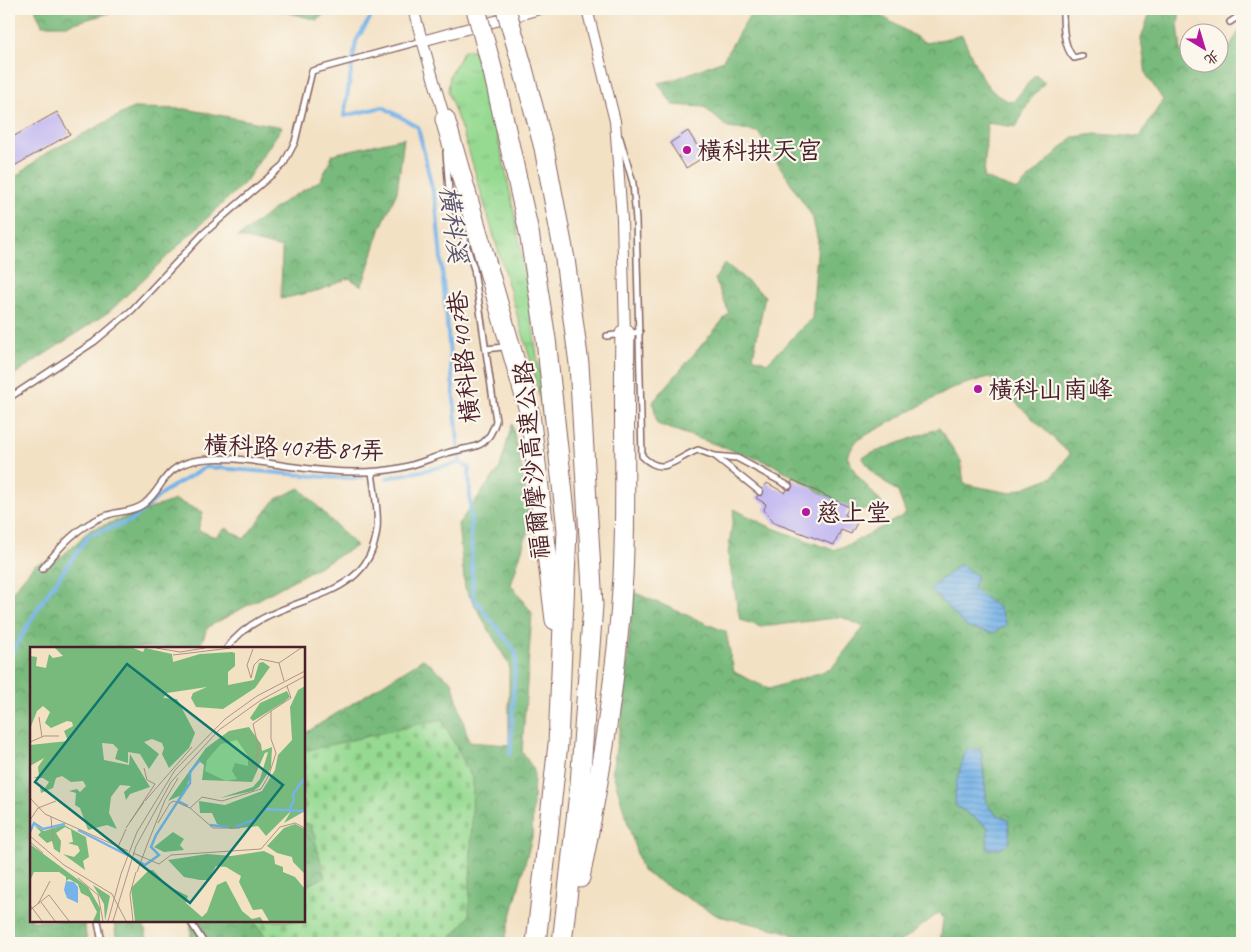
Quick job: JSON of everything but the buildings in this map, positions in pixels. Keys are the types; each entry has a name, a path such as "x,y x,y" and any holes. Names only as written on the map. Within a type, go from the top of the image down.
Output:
{"highway":[{"name":"福爾摩沙高速公路","path":"476,9 494,72 529,232 546,339 567,530 558,744 536,943"},
{"name":"福爾摩沙高速公路","path":"506,9 544,148 563,250 579,364 594,605 580,784 562,943"},
{"path":"445,119 530,414 562,678"},
{"path":"568,943 605,752 614,679 623,576 626,465 624,334"}],"street":[{"path":"409,9 417,26"},
{"path":"413,9 417,26"},
{"path":"422,41 540,9"},
{"path":"587,9 615,121 622,220 624,334"},
{"name":"橫科路407巷","path":"417,26 445,119"}],"lane":[{"path":"1063,9 1063,23 1068,50 1074,58 1082,56"},
{"path":"1230,22 1242,14"},
{"path":"9,398 94,342 132,310 204,233 283,165 295,142 312,71 422,41"},
{"name":"橫科路407巷","path":"445,119 449,191 474,270 486,349 496,421 491,437"},
{"path":"624,334 642,456 648,462 660,467 668,466 698,450 715,456 737,458 789,486"},
{"path":"486,349 503,347"},
{"name":"橫科路407巷81弄","path":"42,569 66,541 89,523 109,514 138,508 145,504 169,472 183,464 212,458 322,470 372,472 421,463 452,452 469,449 478,446 491,437"},
{"path":"715,456 760,492"},
{"path":"228,647 237,634 261,618 342,586 358,576 372,556 377,528 372,472"},
{"path":"98,922 102,943"},
{"path":"191,922 204,943"}],"green space":[{"path":"35,9 124,9 67,25 42,25"},
{"path":"275,9 331,9 317,20"},
{"path":"753,9 870,9 926,43 962,35 981,76 994,93 1003,99 1013,102 1035,75 1045,82 1030,100 1016,127 987,123 984,178 1017,190 1073,137 1096,134 1139,137 1163,100 1146,74 1141,39 1151,9 1180,9 1178,22 1178,72 1228,72 1228,49 1242,26 1242,943 940,943 943,919 940,912 899,943 811,943 784,931 718,916 642,871 612,770 623,712 633,592 726,632 734,672 769,689 831,669 864,627 842,617 762,627 740,620 728,555 734,509 770,527 833,550 850,544 906,514 898,492 873,473 862,457 939,428 961,461 964,484 1010,493 1052,477 1070,454 989,377 955,387 857,440 847,456 856,474 887,509 850,510 772,464 657,424 653,402 729,313 715,279 725,263 765,296 753,357 767,363 812,318 818,241 812,216 758,132 728,128 704,107 673,105 658,83 673,80 723,60","holes":["976,576 972,589 999,608 1006,625 930,589","981,750 987,804 994,813 988,827 955,805"]},
{"path":"464,50 473,50 487,97 510,191 527,287 547,432 534,372 467,145 448,92 450,75"},
{"path":"133,108 186,109 282,127 246,181 110,311 9,378 9,287 13,284 13,235 9,207 9,182 43,155"},
{"path":"404,138 397,192 381,227 362,286 349,278 320,290 281,299 282,248 238,237 283,202 321,180 333,154"},
{"path":"512,424 524,479 530,523 511,585 532,613 522,752 534,770 532,837 504,943 191,943 191,922 305,922 305,733 423,659 452,682 469,742 509,745 509,665 465,588 458,524 500,468"},
{"path":"300,488 356,546 208,627 199,647 30,647 30,922 84,922 87,943 9,943 9,596 34,565 61,557 90,530 175,500 203,512 198,530 215,537 226,528 244,539 276,499"},
{"path":"442,719 473,780 469,916 448,943 270,943 255,922 305,922 305,887 325,877 311,825 305,823 305,751"},
{"path":"114,922 143,922 148,943 117,943"}],"water":[{"path":"960,564 977,576 973,589 999,608 1007,625 993,633 968,628 930,589"},
{"path":"966,749 981,750 987,804 994,813 1008,820 1010,842 1000,849 987,849 988,827 955,805 956,784"}],"waterway":[{"name":"橫科溪","path":"387,478 460,463 436,205 418,127 383,107 344,116 356,41 374,12 394,9"},
{"name":"橫科溪","path":"435,9 447,9"},
{"path":"460,463 469,467 473,597 516,652 510,754"},
{"name":"橫科溪","path":"9,658 41,603 89,535 131,521 165,491 206,467 338,478 362,478"}],"place":[{"name":"橫科拱天宮","path":"687,150"},
{"name":"橫科山南峰","path":"978,389"},
{"name":"慈上堂","path":"806,512"}]}
